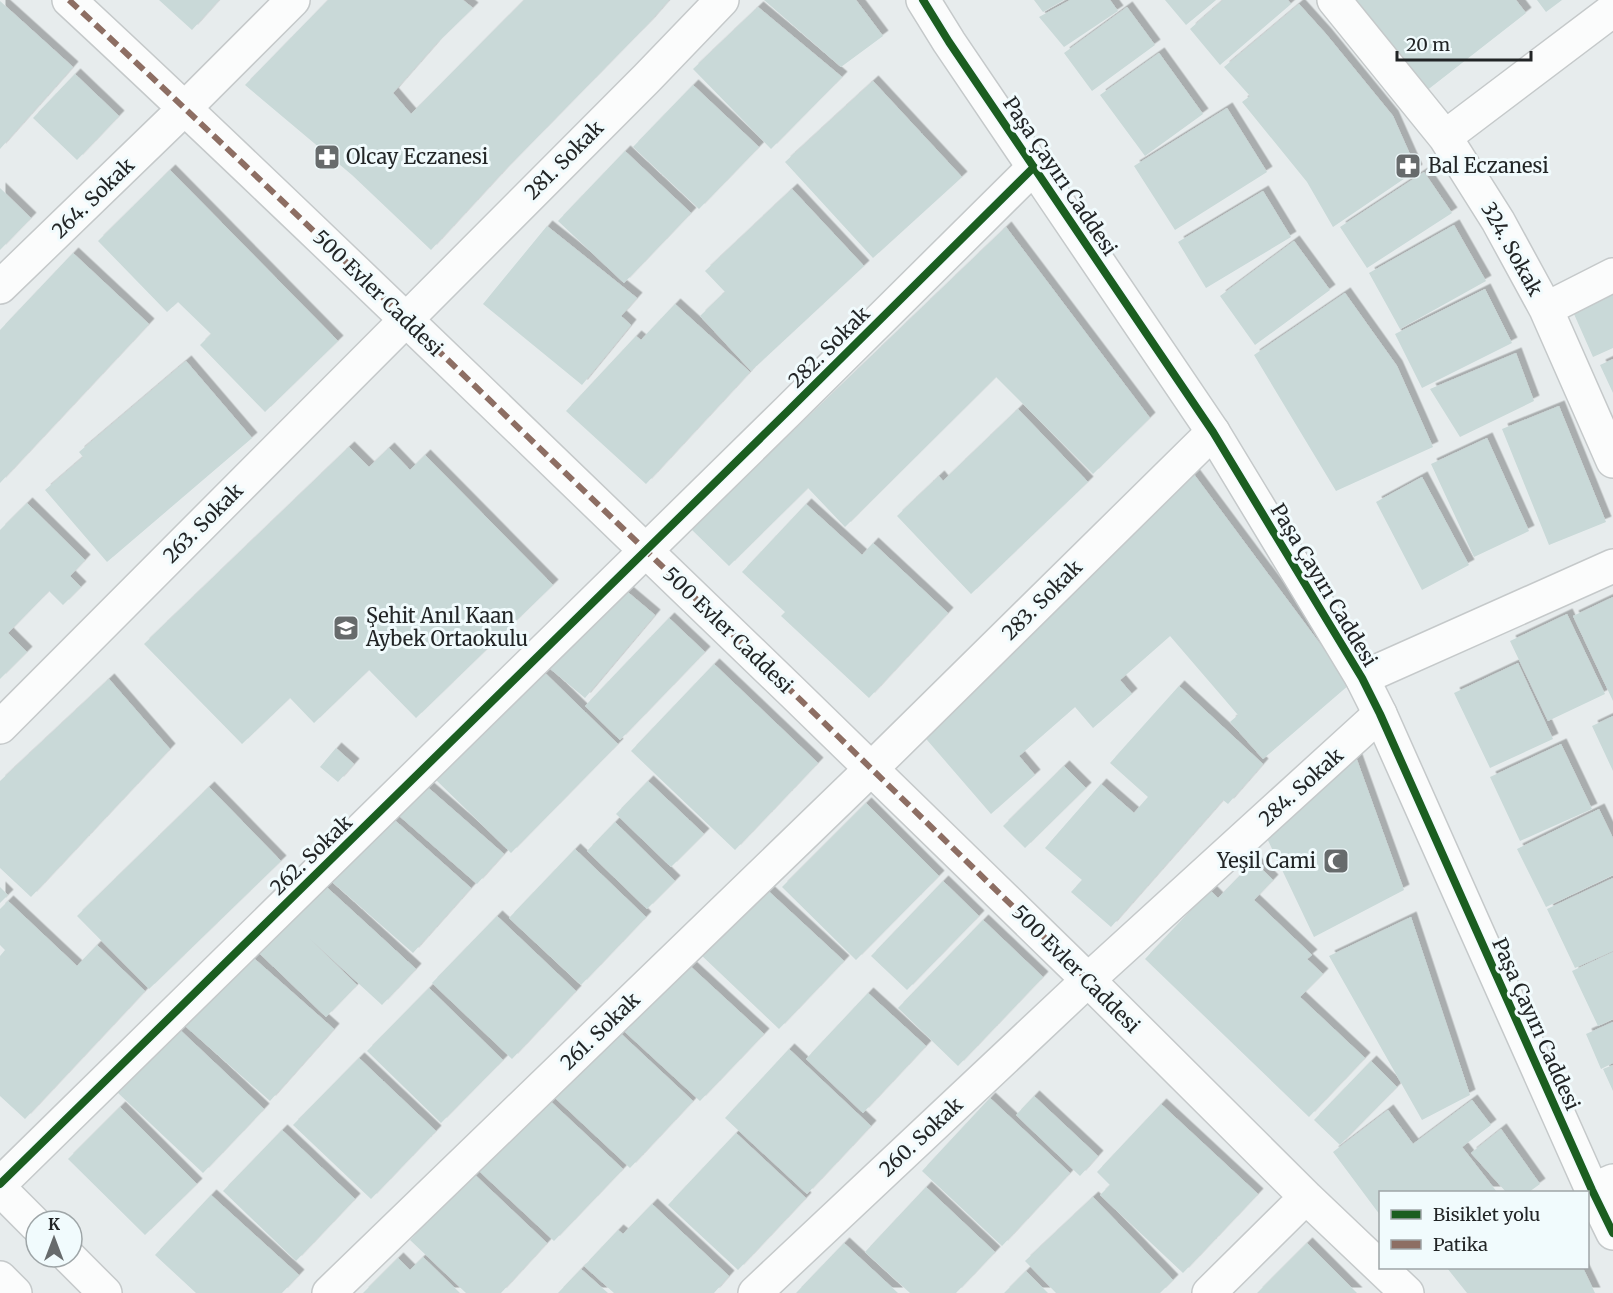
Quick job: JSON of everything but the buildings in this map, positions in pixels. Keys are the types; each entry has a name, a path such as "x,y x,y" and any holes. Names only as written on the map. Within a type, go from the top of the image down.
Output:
{"street":[{"name":"500 Evler Caddesi","path":"69,0 185,108 872,768 1379,1266"},
{"name":"264. Sokak","path":"0,287 293,0"},
{"name":"281. Sokak","path":"405,320 722,0"},
{"name":"Paşa Çayırı Caddesi","path":"923,0 1213,432 1362,678 1602,1186 1613,1233"},
{"name":"324. Sokak","path":"1334,0 1446,137 1498,221 1546,309 1613,461"},
{"path":"1446,137 1613,10"},
{"name":"282. Sokak","path":"646,550 1034,167"},
{"path":"1546,309 1613,275"},
{"name":"263. Sokak","path":"0,727 405,320"},
{"name":"283. Sokak","path":"872,768 1213,432"},
{"name":"262. Sokak","path":"0,1184 646,550"},
{"path":"1362,678 1613,566"},
{"name":"284. Sokak","path":"1088,980 1380,714"},
{"name":"261. Sokak","path":"329,1293 872,768"},
{"name":"260. Sokak","path":"754,1293 1088,980"},
{"path":"0,1189 24,1212"},
{"path":"1209,1293 1306,1197"},
{"path":"81,1269 105,1293"},
{"name":"500 Evler Caddesi","path":"1382,1269 1407,1293"},
{"path":"0,1278 15,1293"}],"marked path":[{"path":"69,0 425,338 1088,980"}],"cycle path":[{"path":"923,0 949,42 1213,432 1362,678 1613,1233"},
{"path":"0,1184 1034,167"}],"place":[{"name":"Olcay Eczanesi","path":"327,157"},
{"name":"Bal Eczanesi","path":"1408,166"},
{"name":"Şehit Anıl Kaan Aybek Ortaokulu","path":"346,628"},
{"name":"Yeşil Cami","path":"1336,861"}]}
